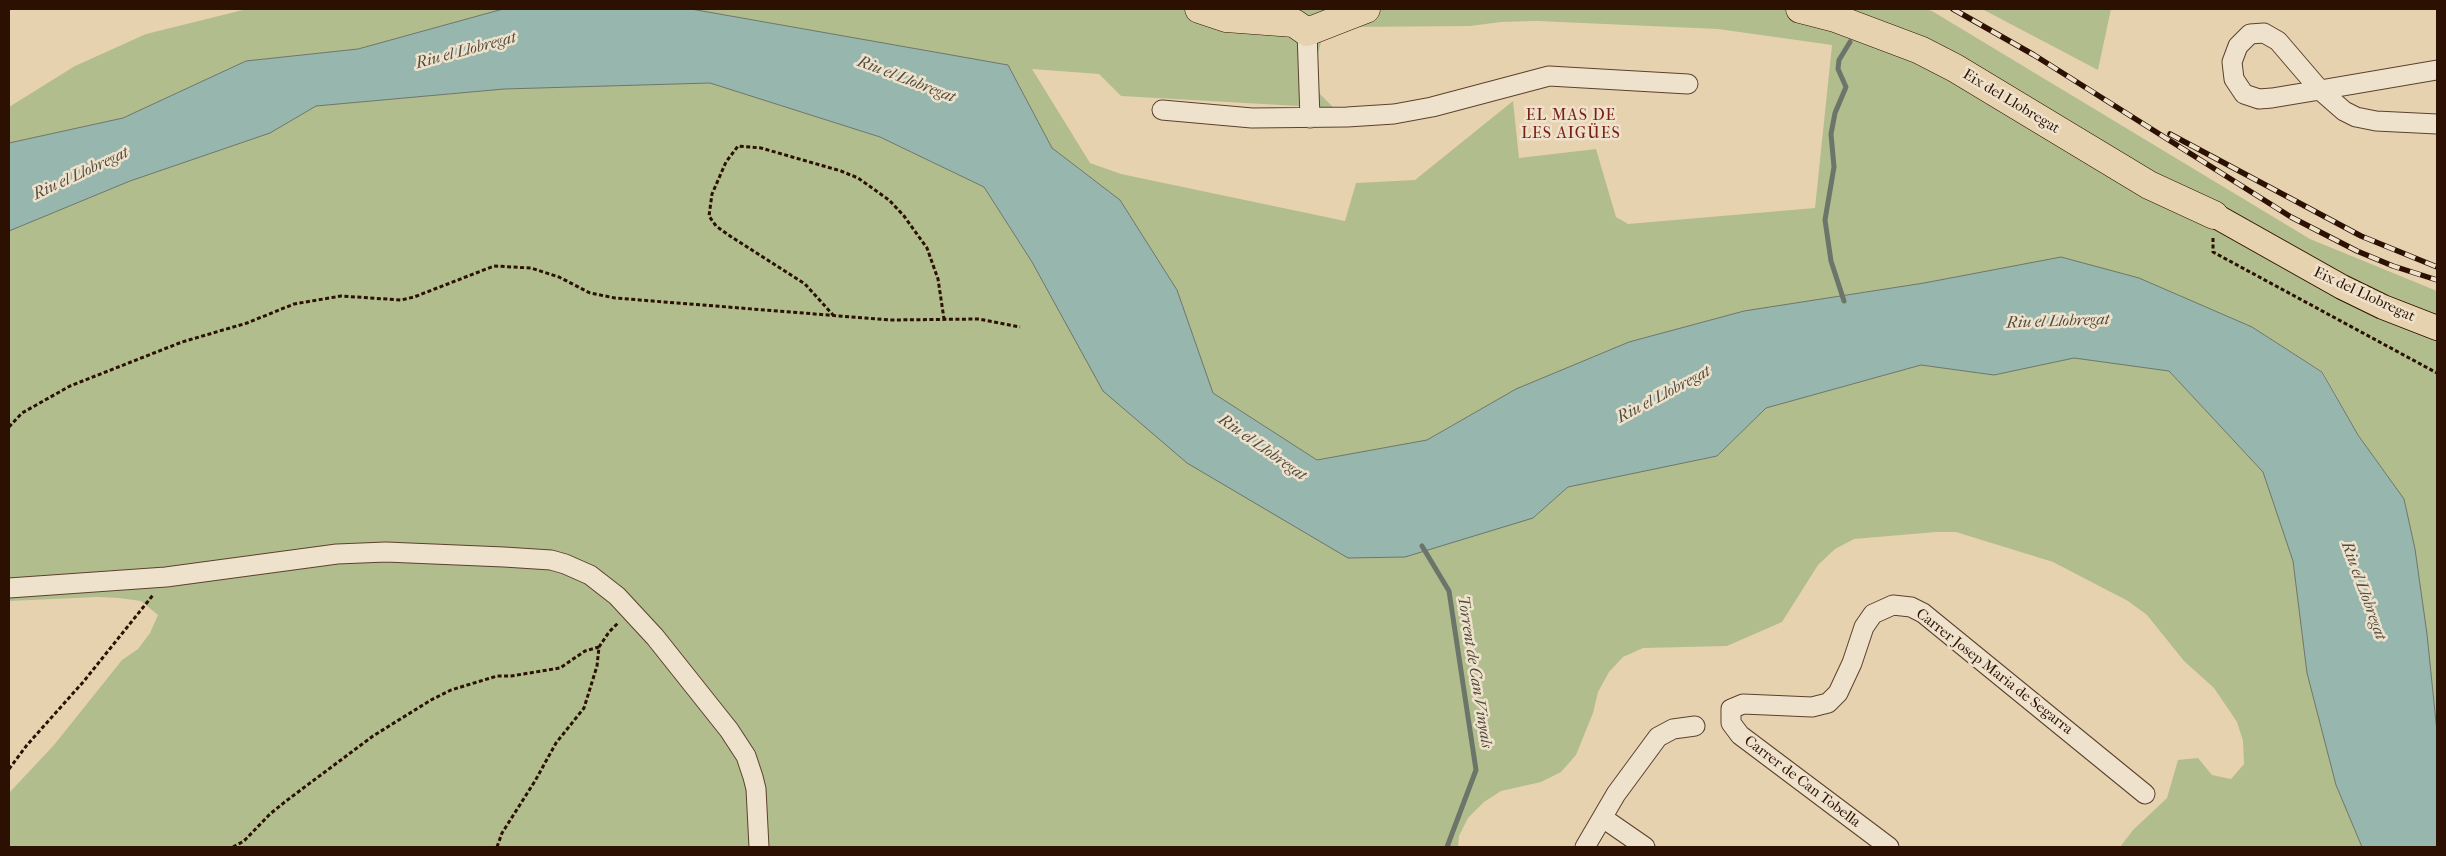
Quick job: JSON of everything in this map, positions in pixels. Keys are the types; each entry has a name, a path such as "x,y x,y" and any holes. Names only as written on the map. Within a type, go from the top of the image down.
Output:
{"highway":[{"path":"1199,9 1226,18 1277,20 1294,23 1306,32 1366,9"},
{"name":"Eix del Llobregat","path":"1800,9 1835,18 1920,50 1955,68 2149,185 2214,215"},
{"name":"Eix del Llobregat","path":"1856,9 1942,40 2123,150 2214,215"}],"main road":[{"name":"Eix del Llobregat","path":"2214,215 2342,287 2437,328"},
{"path":"2414,319 2437,336"}],"street":[{"path":"1306,32 1310,118"},
{"path":"2437,70 2320,90 2272,98 2259,99 2244,94 2234,79 2232,62 2238,46 2250,34 2264,33 2278,41 2320,90 2344,111 2356,117 2376,122 2437,124"},
{"path":"1162,110 1252,118 1347,117 1413,110 1478,96 1549,76 1688,84"},
{"path":"9,588 166,578 337,554 386,552 551,560 577,568 606,586 630,611 712,707 746,756 756,789 759,847"},
{"name":"Carrer Josep Maria de Segarra","path":"1740,735 1731,723 1731,709 1736,705 1812,707 1828,703 1838,693 1852,663 1861,633 1873,614 1884,607 1902,605 1923,613 2146,794"},
{"path":"1585,847 1616,794 1658,736 1673,729 1695,726"},
{"name":"Carrer de Can Tobella","path":"1740,735 1889,847"},
{"path":"1603,818 1645,847"}],"path":[{"path":"834,316 805,284 730,236 716,226 709,216 709,203 712,194 726,162 738,146 760,148 841,171 858,178 889,200 904,216 927,248 938,279 944,319"},
{"path":"2214,215 2213,252 2437,374"},
{"path":"9,427 22,413 70,386 182,342 246,323 294,304 341,296 401,300 414,297 494,266 517,265 544,271 600,296 890,320 944,319 999,322 1020,327"},
{"path":"9,770 27,745 132,623 166,578"},
{"path":"497,847 502,833 535,782 552,748 584,708 597,666 599,647 630,611"},
{"path":"234,847 244,841 270,814 374,736 451,690 496,676 511,676 560,668 585,651 599,647"}],"green space":[{"path":"247,9 503,9 358,49 246,61 123,118 9,143 9,107 75,66 146,34"},
{"path":"691,9 1925,9 1932,11 2310,239 2437,291 2437,732 2427,634 2415,550 2404,499 2358,435 2323,372 2252,327 2139,278 2061,257 1924,283 1744,311 1629,342 1516,389 1427,440 1317,460 1213,393 1177,290 1120,200 1052,148 1008,65","holes":["1537,21 1718,29 1832,45 1815,208 1628,224 1616,217 1596,149 1519,158 1513,101 1415,180 1356,183 1345,221 1121,174 1090,163 1032,69 1099,74 1121,96 1334,108 1320,94 1315,66 1321,42 1348,27 1470,26 1501,22"]},
{"path":"1982,9 2111,9 2098,70"},
{"path":"710,83 880,137 984,187 1032,262 1187,463 1533,518 1568,487 1717,456 1766,408 1921,365 1994,375 2074,358 2169,371 2263,472 2293,561 2307,673 2336,785 2362,847 2120,847 2133,830 2167,798 2178,760 2198,758 2212,775 2231,779 2244,764 2243,741 2237,722 2214,688 2184,661 2147,615 2128,601 2053,562 1956,532 1936,532 1854,539 1835,549 1818,565 1782,622 1727,646 1643,648 1623,657 1609,672 1598,692 1593,713 1576,755 1561,772 1541,782 1501,791 1484,802 1468,818 1459,836 1458,847 9,847 9,793 54,745 122,660 138,649 150,633 158,615 141,601 119,598 97,597 9,601 9,231 130,181 270,133 316,106 504,89"}],"water":[{"name":"Riu el Llobregat","path":"503,9 691,9 1008,65 1052,148 1120,200 1177,290 1213,393 1317,460 1427,440 1516,389 1629,342 1744,311 1924,283 2061,257 2139,278 2252,327 2322,372 2358,435 2404,499 2415,549 2427,634 2437,732 2437,847 2362,847 2336,785 2307,673 2293,561 2263,472 2169,371 2074,358 1994,375 1921,365 1766,408 1717,456 1568,487 1533,518 1405,557 1348,558 1187,463 1103,391 1032,262 984,187 880,137 710,83 504,89 316,106 270,133 130,181 9,231 9,143 123,118 246,61 358,49"}],"waterway":[{"path":"1844,301 1831,261 1825,220 1834,167 1831,134 1835,113 1846,87 1838,69 1839,60 1850,42"},
{"name":"Torrent de Can Vinyals","path":"1422,546 1449,591 1476,770 1447,847"}],"railway":[{"path":"1953,9 2034,55 2291,217 2357,251 2393,266 2437,280"},
{"path":"2170,134 2361,236 2437,267"}],"district":[{"name":"EL MAS DE LES AIGÜES","path":"1571,125"}]}
